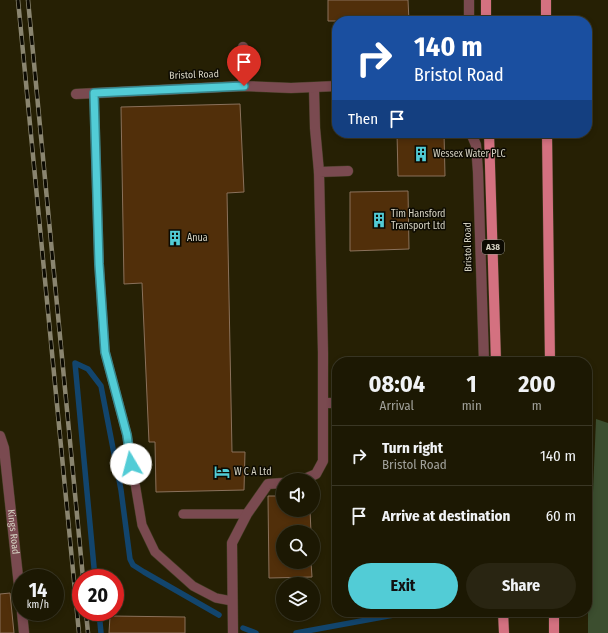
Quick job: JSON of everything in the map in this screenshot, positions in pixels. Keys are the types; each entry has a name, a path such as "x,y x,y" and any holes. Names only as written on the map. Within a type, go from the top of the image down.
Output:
{"main road":[{"path":"486,0 486,16"},
{"path":"546,0 546,16"},
{"name":"A38","path":"490,138 496,357"},
{"path":"547,138 550,357"},
{"path":"503,617 504,633"},
{"path":"554,617 554,633"}],"street":[{"path":"468,0 469,16"},
{"path":"243,47 244,86"},
{"name":"Bristol Road","path":"76,94 244,86 314,88 332,86"},
{"path":"314,88 315,128 320,172 324,403 323,461 317,473"},
{"name":"Bristol Road","path":"473,138 476,145 478,172 484,357"},
{"path":"320,172 348,171"},
{"path":"324,403 332,403"},
{"name":"Kings Road","path":"0,436 4,448 4,482 16,569"},
{"path":"233,633 232,543 247,514 268,484 276,483"},
{"path":"23,621 24,633"}],"lane":[{"path":"94,93 99,264 105,352 127,435 142,525 155,552 193,586 216,598 232,601"},
{"path":"183,514 247,514"}],"green space":[{"path":"596,419 608,423 608,633 588,633 588,617 592,617 592,516"}],"building":[{"path":"328,0 408,0 409,16 332,16 332,21 328,21"},
{"name":"Anua","path":"240,104 244,192 227,193 232,452 245,452 244,490 156,492 155,442 149,442 142,283 124,284 121,107"},
{"name":"Wessex Water PLC","path":"397,138 444,138 445,176 398,176"},
{"name":"Tim Hansford Transport Ltd","path":"408,191 409,249 350,251 350,192"},
{"path":"268,496 276,496 276,517 310,517 311,525 276,525 276,569 311,569 312,577 269,578"},
{"path":"10,593 14,633 0,633 0,594"},
{"path":"124,616 185,617 185,633 109,633 110,621 124,621"}],"waterway":[{"path":"94,569 75,363 88,369 101,386 121,490 130,559 133,565 219,615"},
{"path":"296,633 383,617"},
{"path":"100,621 101,633"},
{"path":"243,628 256,633"}],"railway":[{"path":"18,0 79,633"},
{"path":"28,0 82,569"},
{"path":"87,621 88,633"}],"place":[{"name":"Wessex Water PLC","path":"421,154"},
{"name":"Tim Hansford Transport Ltd","path":"379,220"},
{"name":"Anua","path":"175,238"},
{"name":"W C A Ltd","path":"222,472"}],"route":[{"path":"131,464 127,435 105,352 99,264 94,93 244,86"}]}
